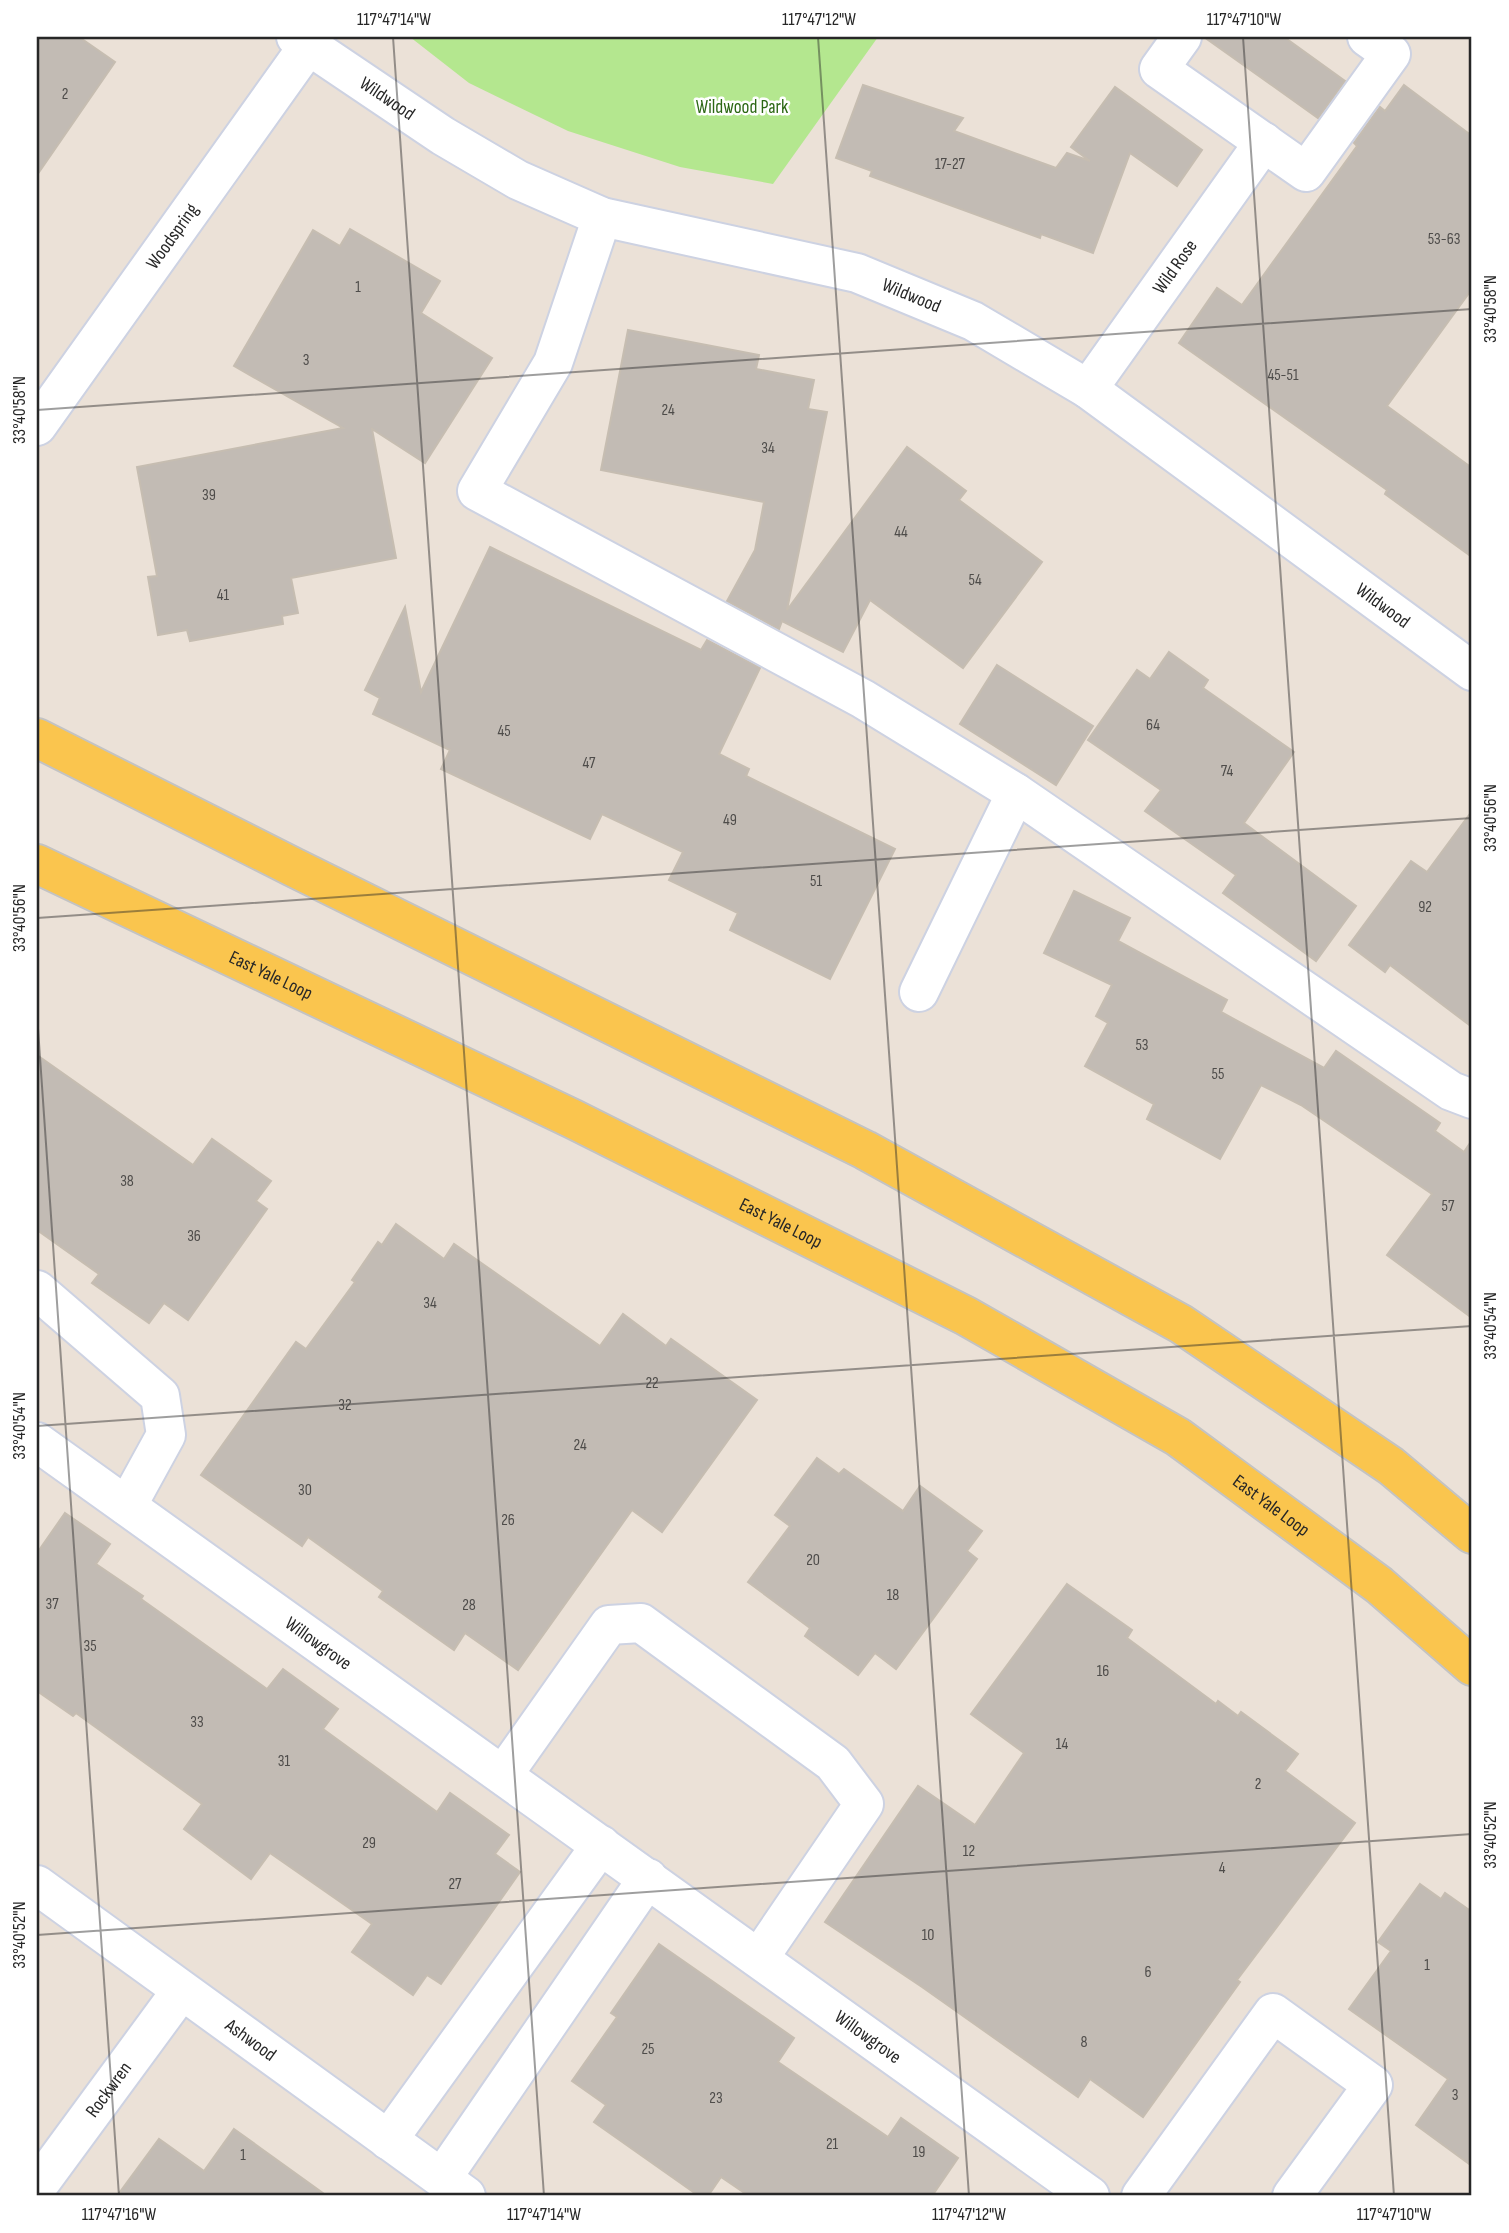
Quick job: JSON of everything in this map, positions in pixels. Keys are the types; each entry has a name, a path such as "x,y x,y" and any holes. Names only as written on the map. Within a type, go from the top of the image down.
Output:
{"main road":[{"path":"37,738 865,1150 1181,1324 1391,1466 1472,1534"},
{"name":"East Yale Loop","path":"37,864 573,1119 966,1316 1178,1437 1378,1585 1472,1666"}],"street":[{"path":"1182,37 1159,69 1306,173 1391,54 1367,37"},
{"name":"Wildwood","path":"302,41 443,136 518,180 602,217 857,272 974,321 1088,389 1472,671"},
{"name":"Woodspring","path":"37,426 302,41"},
{"name":"Wild Rose","path":"1088,389 1264,142"},
{"path":"602,217 553,363 477,491 863,699 1016,793 1451,1091 1472,1099"},
{"path":"919,992 1016,793"},
{"path":"37,1290 160,1396 166,1435 127,1506"},
{"name":"Willowgrove","path":"37,1442 1090,2196"},
{"path":"503,1775 609,1625 641,1623 833,1763 864,1804 759,1958"},
{"path":"388,2140 601,1845"},
{"path":"454,2187 648,1878"},
{"name":"Ashwood","path":"37,1885 454,2187"},
{"name":"Rockwren","path":"37,2187 181,1991"},
{"path":"1141,2196 1273,2013 1373,2085 1292,2196"}],"green space":[{"name":"Wildwood Park","path":"410,37 878,37 773,184 680,167 568,131 469,83"}],"building":[{"path":"37,37 79,37 115,62 37,175"},
{"path":"1204,37 1284,37 1345,81 1318,118"},
{"path":"863,85 963,118 954,131 1056,168 1067,153 1090,161 1071,147 1115,87 1202,150 1177,186 1130,153 1093,253 1041,234 1040,238 870,176 872,171 836,158"},
{"path":"1404,85 1472,136 1472,289 1387,406 1472,468 1472,557 1385,494 1387,490 1179,343 1217,288 1242,305 1357,146 1354,143 1380,107 1385,111"},
{"path":"350,229 440,281 421,313 492,358 425,463 372,429 396,558 291,578 298,613 282,616 283,624 190,641 187,630 158,635 148,577 157,576 137,467 343,428 234,366 313,230 340,246"},
{"path":"628,330 759,355 756,369 814,380 808,409 827,412 787,610 907,447 966,491 959,500 1042,562 963,668 870,600 843,652 782,621 779,629 727,601 755,550 764,502 601,470"},
{"path":"490,547 701,650 707,640 760,668 719,754 749,769 746,776 895,849 830,979 730,930 738,913 669,880 683,852 602,814 590,839 441,769 450,750 373,714 380,698 365,690 405,607 421,692"},
{"path":"1169,652 1208,680 1203,688 1294,752 1244,823 1356,906 1316,961 1223,893 1236,875 1145,811 1161,790 1088,740 1137,670 1150,679"},
{"path":"997,665 1093,726 1056,785 960,724"},
{"path":"1472,811 1472,1027 1390,965 1385,972 1349,945 1411,861 1427,872"},
{"path":"1074,891 1130,918 1118,941 1227,1000 1221,1012 1324,1068 1336,1051 1440,1123 1435,1131 1464,1152 1472,1140 1472,1318 1387,1255 1432,1194 1301,1105 1261,1085 1220,1159 1147,1119 1154,1104 1085,1066 1108,1023 1096,1016 1112,985 1044,953"},
{"path":"37,1055 193,1165 212,1139 271,1181 256,1201 267,1209 188,1320 164,1303 149,1323 92,1283 99,1274 37,1230"},
{"path":"396,1224 444,1259 454,1244 600,1346 623,1314 666,1346 671,1339 757,1400 662,1532 632,1510 518,1670 465,1633 454,1650 379,1597 383,1591 308,1537 302,1546 201,1475 296,1342 306,1349 355,1282 352,1280 378,1242 382,1245"},
{"path":"817,1458 839,1474 844,1469 903,1511 920,1486 982,1531 967,1551 977,1559 896,1669 875,1653 858,1675 805,1636 810,1628 748,1582 790,1526 775,1515"},
{"path":"65,1513 110,1544 96,1564 143,1596 141,1599 267,1689 283,1669 338,1709 323,1729 437,1812 450,1793 509,1835 495,1854 520,1872 441,1984 427,1975 413,1995 352,1952 372,1924 270,1853 251,1879 184,1829 202,1804 76,1713 73,1716 37,1691 37,1553"},
{"path":"1067,1584 1132,1630 1127,1638 1216,1704 1218,1701 1238,1716 1241,1712 1298,1754 1285,1771 1355,1823 1237,1980 1240,1982 1143,2117 1090,2079 1078,2097 825,1922 918,1786 975,1825 1024,1753 971,1714"},
{"path":"1420,1884 1441,1899 1445,1893 1472,1912 1472,2166 1416,2125 1448,2079 1349,2009 1391,1951 1378,1942"},
{"path":"659,1944 794,2038 778,2062 888,2137 901,2118 958,2158 932,2196 749,2196 721,2177 708,2196 699,2196 594,2122 606,2105 572,2081 617,2017 611,2013"},
{"path":"234,2129 327,2196 117,2196 159,2139 204,2171"}]}
